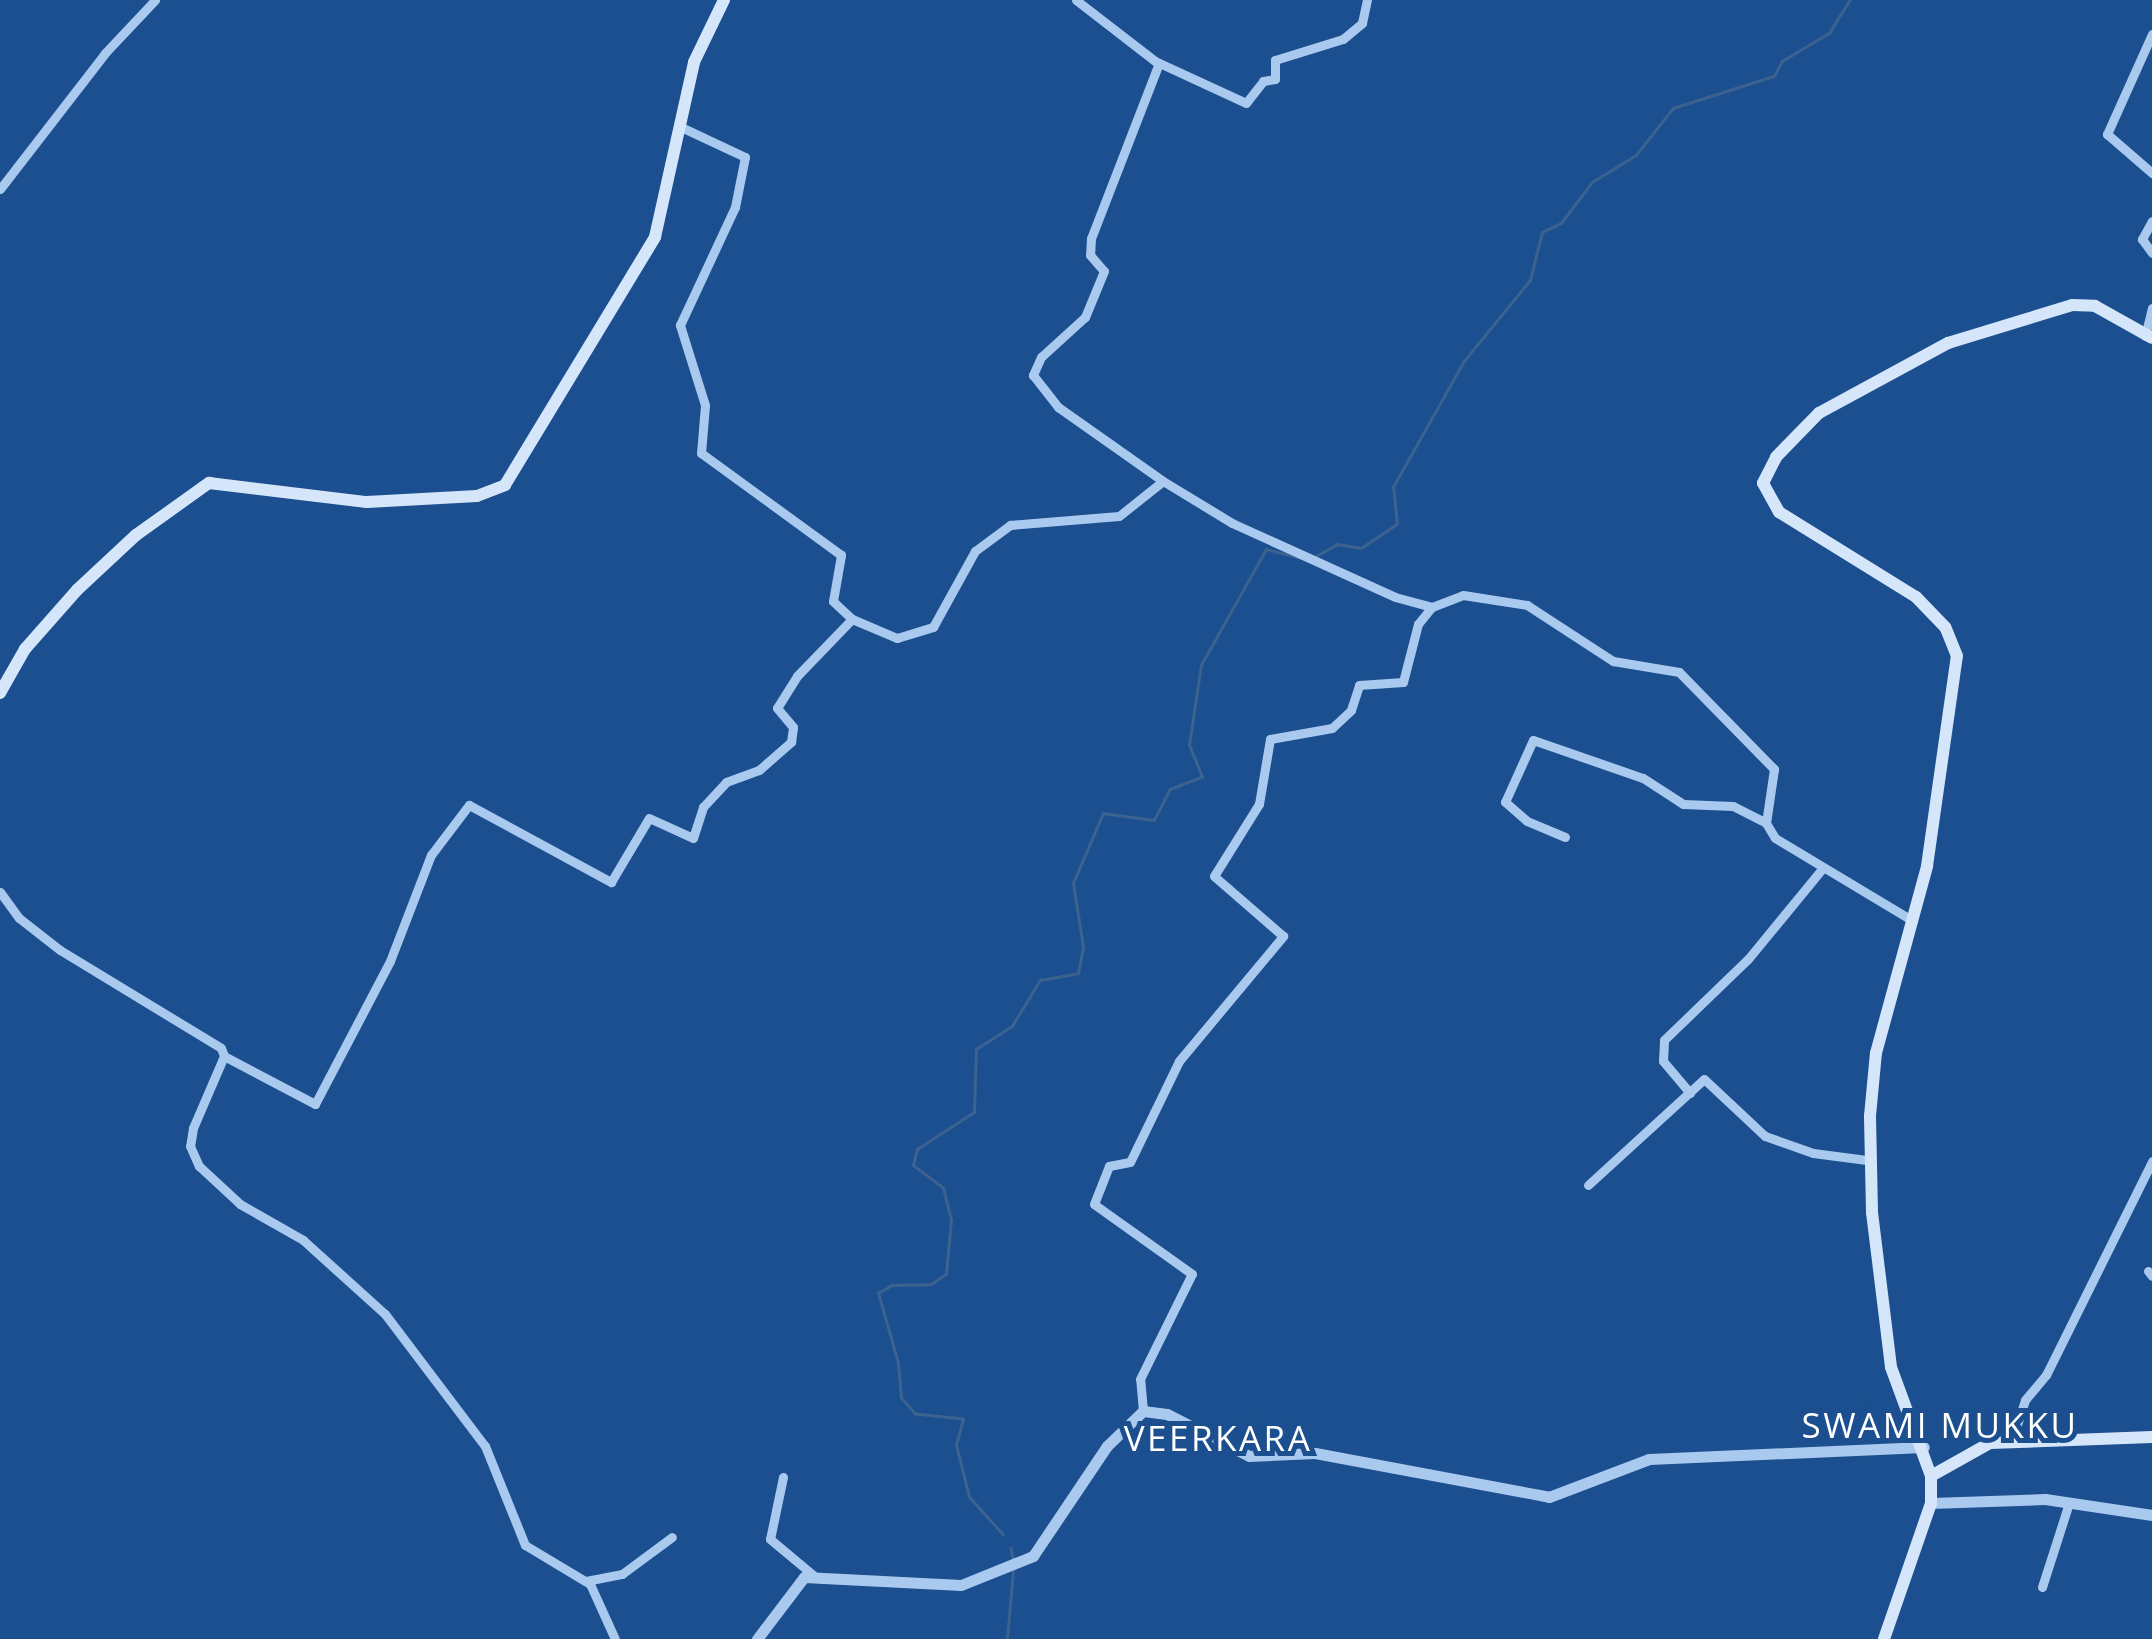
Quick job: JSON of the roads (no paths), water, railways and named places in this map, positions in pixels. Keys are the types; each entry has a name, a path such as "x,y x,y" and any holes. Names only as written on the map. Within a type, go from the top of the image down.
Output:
{"main road":[{"path":"0,693 25,649 77,590 136,535 208,482 367,502 477,496 505,486 655,237 699,48 724,0"},
{"path":"1884,1639 1931,1503 1931,1476 1924,1447 1891,1367 1868,1160 1876,1052 1913,921 1942,776 1956,656 1945,627 1916,597 1779,512 1763,483 1776,457 1819,413 1948,343 2072,305 2095,306 2148,337"},
{"path":"1931,1476 1941,1465 2012,1440 2152,1438"}],"street":[{"path":"0,189 104,53 155,0"},
{"path":"1076,0 1160,63 1246,102 1263,81 1274,79 1275,60 1343,39 1362,23 1367,0"},
{"path":"2152,34 2107,134 2152,172"},
{"path":"1160,63 1091,238 1090,255 1104,272 1085,317 1042,357 1033,374 1058,407 1163,481 1232,523 1318,562 1432,606"},
{"path":"681,127 745,156 735,207 680,325 705,405 701,453 840,555 833,601 852,619 897,638 933,626 975,551 1010,525 1119,516 1163,481"},
{"path":"2152,220 2142,240 2152,253"},
{"path":"2148,337 2152,308"},
{"path":"1143,1410 1140,1380 1192,1274 1094,1204 1109,1166 1130,1162 1178,1061 1283,936 1214,876 1259,804 1270,739 1332,728 1351,710 1359,684 1403,682 1418,624 1432,606 1464,594 1526,605 1613,661 1679,672 1774,768 1766,822"},
{"path":"0,892 40,936 215,1043 224,1056 315,1104 390,962 431,855 469,805 611,882 649,818 693,838 703,807 726,782 759,770 792,742 794,727 777,708 797,676 852,619"},
{"path":"1566,837 1528,821 1505,802 1533,740 1642,778 1683,804 1733,806 1766,822 1775,838 1820,870 1913,921"},
{"path":"1690,1092 1663,1062 1664,1040 1748,958 1820,870"},
{"path":"224,1056 194,1128 190,1146 199,1166 240,1204 303,1240 385,1314 485,1446 525,1545 586,1581 615,1639"},
{"path":"1588,1185 1704,1079 1765,1136 1813,1153 1868,1160"},
{"path":"2012,1440 2025,1400 2046,1374 2152,1161"},
{"path":"1143,1410 1167,1414 1249,1456 1314,1453 1549,1497 1649,1458 1924,1447"},
{"path":"758,1639 798,1580 813,1575 961,1585 1033,1556 1107,1446 1143,1410"},
{"path":"783,1477 770,1539 813,1575"},
{"path":"1931,1503 2069,1503 2152,1515"},
{"path":"2042,1588 2069,1503"},
{"path":"586,1581 622,1574 672,1537"}],"waterway":[{"path":"1316,556 1338,544 1361,548 1397,524 1393,487 1464,361 1530,280 1542,232 1561,223 1592,182 1636,155 1673,108 1774,76 1782,61 1829,33 1850,0"},
{"path":"1003,1535 969,1497 956,1445 963,1419 915,1414 901,1398 898,1363 878,1293 892,1285 931,1284 946,1274 951,1220 943,1188 913,1165 917,1149 974,1112 976,1049 1012,1026 1040,980 1078,973 1083,947 1073,883 1103,813 1154,820 1170,789 1202,777 1189,745 1201,665 1266,549 1309,560"},
{"path":"1011,1548 1013,1558"},
{"path":"1007,1639 1013,1571"}],"district":[{"name":"SWAMI MUKKU","path":"1940,1425"},
{"name":"VEERKARA","path":"1218,1438"}]}
